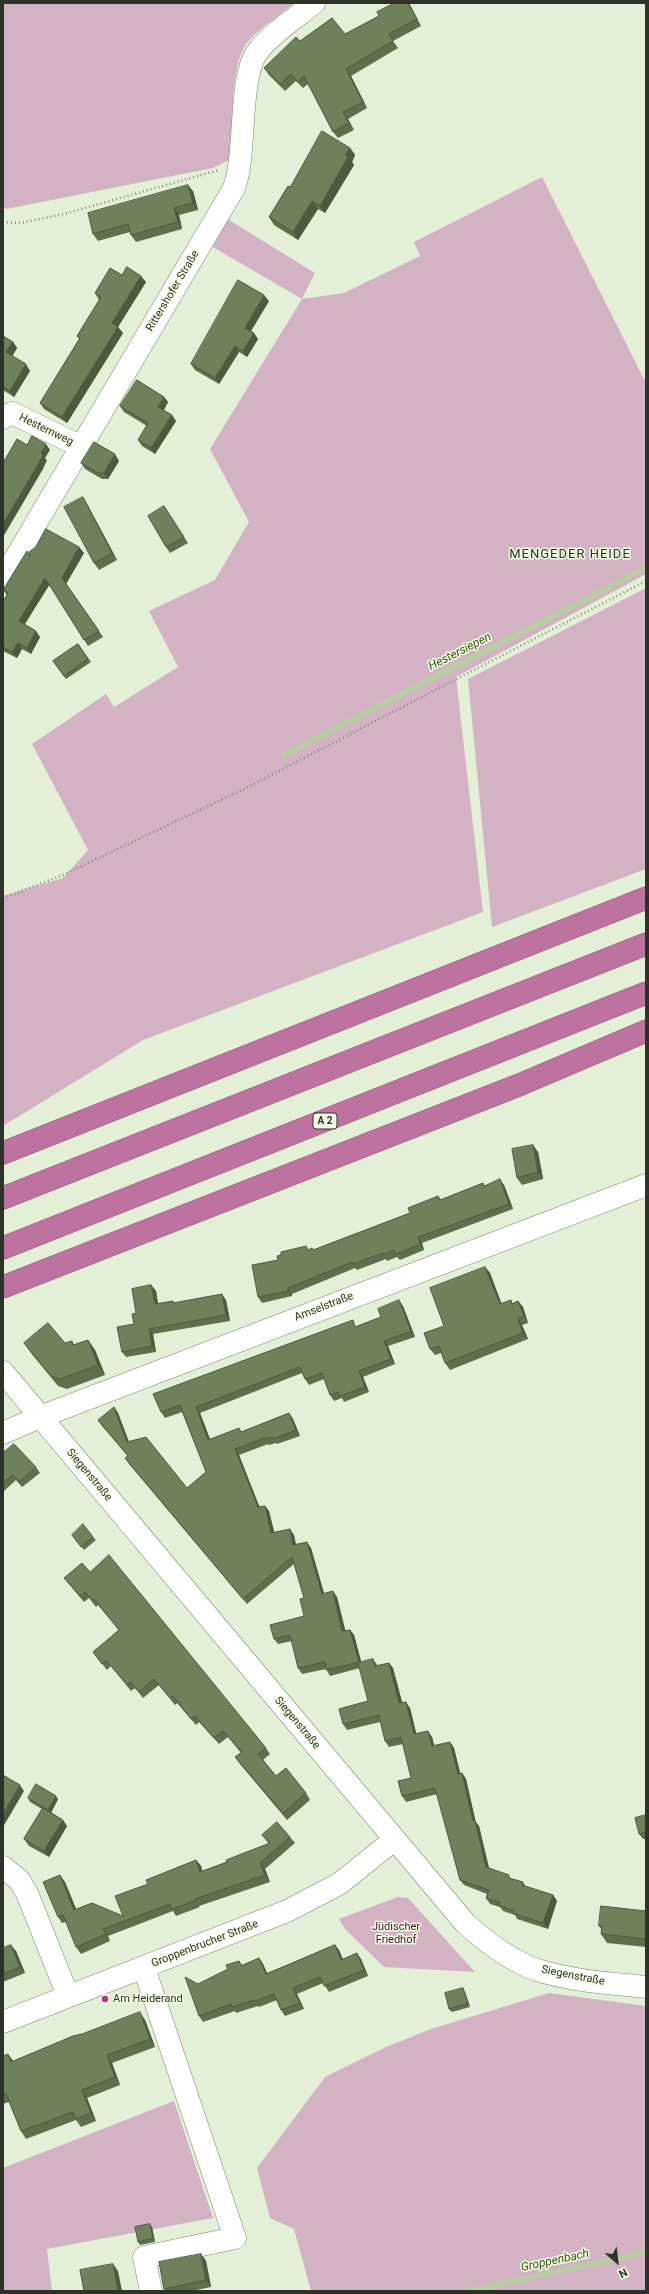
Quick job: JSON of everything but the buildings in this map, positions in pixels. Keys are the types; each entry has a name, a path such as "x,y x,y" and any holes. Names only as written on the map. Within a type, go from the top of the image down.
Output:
{"highway":[{"path":"3,1154 646,898"},
{"path":"3,1198 646,944"},
{"name":"A 2","path":"3,1248 646,993"},
{"path":"3,1287 519,1085 646,1031"}],"street":[{"name":"Rittershofer Straße","path":"3,579 80,446 234,188 240,164 246,95 251,69 258,52 314,3"},
{"name":"Hesternweg","path":"6,413 80,446"},
{"name":"Amselstraße","path":"3,1433 40,1416 646,1185"},
{"name":"Siegenstraße","path":"3,1372 465,1923 489,1944 536,1969 589,1982 646,1987"},
{"name":"Groppenbrucher Straße","path":"3,2022 273,1917 318,1897 339,1884 394,1840"},
{"path":"3,1867 19,1880 27,1893 68,1996"},
{"path":"144,1968 235,2238 144,2257 151,2291"}],"path":[{"path":"3,222 20,223 64,214 240,164"},
{"path":"3,898 63,875 242,790 646,581"}],"green space":[{"path":"3,3 294,3 251,38 241,54 237,67 233,98 233,158 213,168 6,209 3,207"},
{"path":"542,177 646,383 646,574 456,677 483,912 143,1040 3,1126 3,896 63,878 88,850 32,744 106,694 114,707 178,667 149,611 215,580 249,522 210,449 302,299 344,293 420,256 414,242"},
{"path":"224,217 315,273 302,299 211,246"},
{"path":"646,588 646,869 492,927 468,679"},
{"name":"Jüdischer Friedhof","path":"398,1897 408,1898 475,1972 384,1967 345,1929 339,1919"},
{"path":"549,1993 646,2006 646,2291 311,2291 294,2229 270,2218 257,2168 325,2077 384,2048 431,2029"},
{"path":"174,2101 213,2218 47,2249 52,2291 3,2291 3,2168"}],"waterway":[{"name":"Hestersiepen","path":"284,755 646,568"},
{"name":"Groppenbach","path":"469,2291 646,2252"}],"place":[{"name":"Am Heiderand","path":"105,1999"}],"district":[{"name":"MENGEDER HEIDE","path":"570,555"}]}
